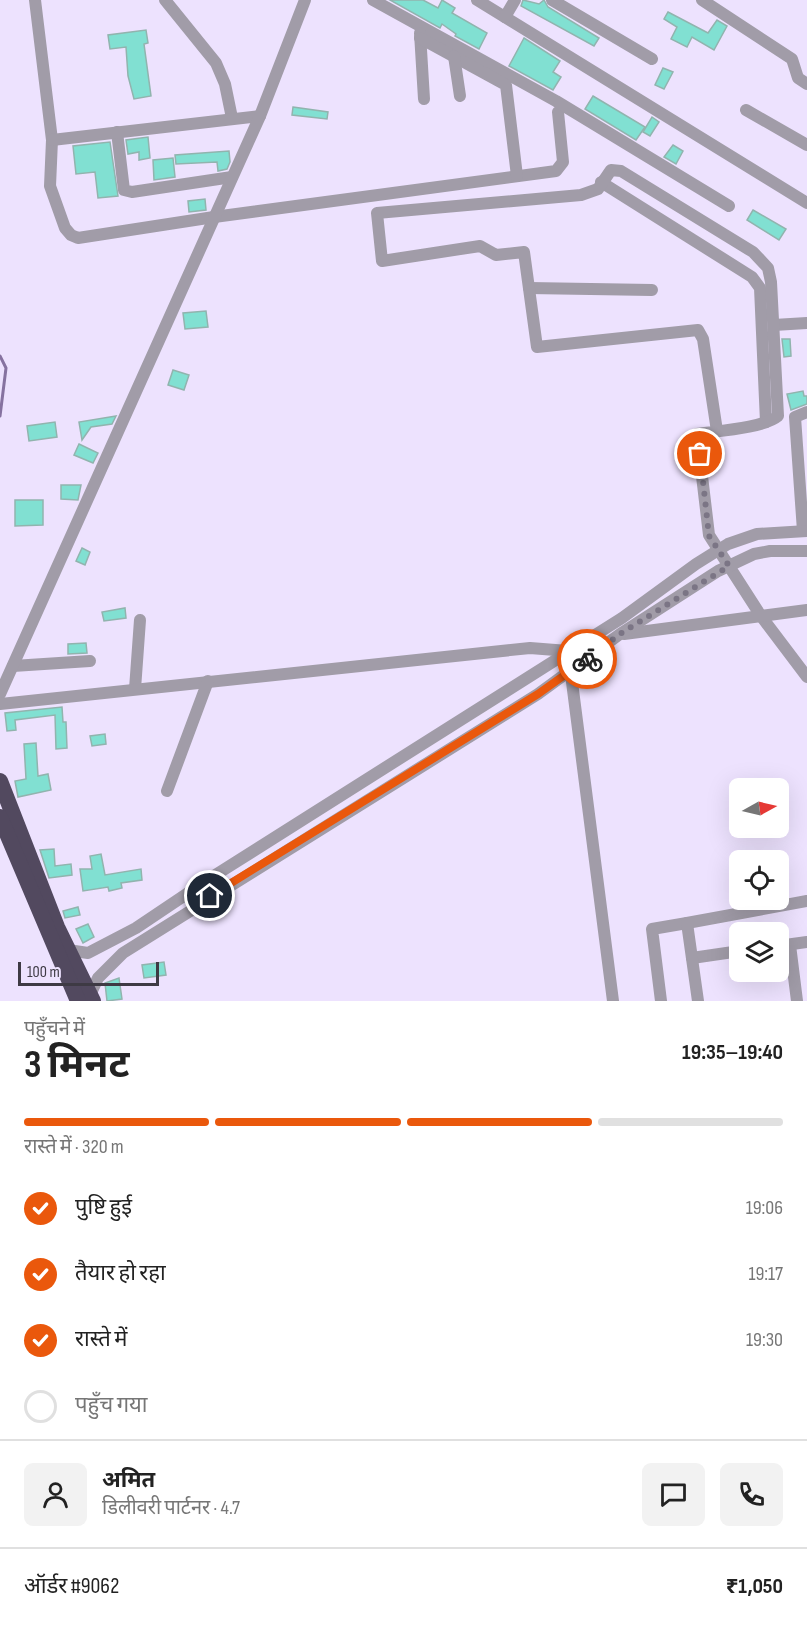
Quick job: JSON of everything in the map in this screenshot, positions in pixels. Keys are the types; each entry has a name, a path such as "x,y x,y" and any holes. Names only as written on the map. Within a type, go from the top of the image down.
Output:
{"highway":[{"path":"0,781 87,999"},
{"path":"0,817 87,999"}],"street":[{"path":"35,0 52,140 50,186 56,205 71,235 78,238 560,168 563,155 558,112"},
{"path":"165,0 216,63 225,84 232,118"},
{"path":"0,694 260,116 305,0"},
{"path":"477,0 807,203"},
{"path":"505,17 515,0"},
{"path":"552,0 652,59"},
{"path":"702,0 792,59 798,78 807,84"},
{"path":"378,1 556,101 729,206"},
{"path":"424,99 420,36 506,85 517,176"},
{"path":"454,56 459,96"},
{"path":"746,110 807,145"},
{"path":"52,140 260,116"},
{"path":"117,132 124,190 132,192 232,177"},
{"path":"717,431 703,339 698,330 537,347 524,252 496,255 480,246 382,261 377,213 581,195 598,189 611,170 621,171 753,252 768,268 779,412 774,419 766,423 717,431 697,434 709,536 761,616 807,676"},
{"path":"602,182 752,277 760,288 766,423"},
{"path":"529,288 652,290"},
{"path":"774,325 807,323"},
{"path":"68,950 88,953 109,944 605,629 718,550 740,538 757,534 805,531 795,417 807,412"},
{"path":"87,999 98,978 120,955 228,885 538,694 620,634 729,566 754,554 770,551 807,551"},
{"path":"605,629 620,634 807,610"},
{"path":"135,689 140,620"},
{"path":"0,704 530,648 568,651"},
{"path":"568,651 573,669 613,1001"},
{"path":"13,666 90,661"},
{"path":"167,791 208,681"},
{"path":"662,1001 651,929 807,901"},
{"path":"687,923 698,1001"},
{"path":"789,944 807,942"},
{"path":"109,944 114,956 120,955"},
{"path":"692,958 729,953"},
{"path":"789,960 800,994"}],"building":[{"path":"390,0 423,0 438,8 442,0 455,8 452,13 487,33 479,49 455,36 456,34 442,24 440,28"},
{"path":"523,0 539,4 544,0 548,7 599,38 594,46 521,6"},
{"path":"668,12 708,33 717,20 727,26 714,50 692,37 687,47 671,39 677,27 664,19"},
{"path":"146,30 148,43 144,44 151,96 134,99 128,76 126,47 110,49 108,35"},
{"path":"524,38 560,61 553,72 561,77 553,90 509,66"},
{"path":"663,68 673,72 664,89 655,85"},
{"path":"593,96 645,127 636,140 585,109"},
{"path":"293,107 328,112 327,119 292,115"},
{"path":"652,117 659,122 650,136 643,132"},
{"path":"148,137 150,158 139,160 139,152 128,154 126,140"},
{"path":"110,142 118,196 98,198 95,172 76,174 73,146"},
{"path":"673,145 683,151 676,164 664,157"},
{"path":"229,151 230,162 227,169 218,171 217,162 176,164 175,155"},
{"path":"173,158 175,177 154,180 153,160"},
{"path":"205,199 206,210 189,212 188,201"},
{"path":"753,210 786,229 779,240 747,220"},
{"path":"206,311 208,327 185,329 183,313"},
{"path":"782,339 790,339 791,356 784,357"},
{"path":"173,370 189,375 184,390 168,385"},
{"path":"803,391 804,396 807,396 807,404 791,410 787,394"},
{"path":"116,416 112,424 91,427 82,440 79,422"},
{"path":"55,422 57,437 29,441 27,426"},
{"path":"79,444 98,453 93,463 74,455"},
{"path":"61,485 81,485 78,500 61,499"},
{"path":"15,500 43,500 43,525 15,526"},
{"path":"82,548 90,552 85,565 76,561"},
{"path":"125,608 126,618 104,621 102,612"},
{"path":"86,643 87,653 68,654 68,644"},
{"path":"62,707 63,722 66,722 67,748 56,749 55,715 15,720 16,730 7,731 5,713"},
{"path":"105,734 106,744 92,746 90,736"},
{"path":"36,743 38,776 48,774 51,790 18,797 15,781 26,779 24,744"},
{"path":"54,849 55,866 71,864 72,875 49,878 40,850"},
{"path":"101,854 105,875 141,869 142,880 121,883 122,888 109,891 108,887 83,891 80,869 92,869 90,856"},
{"path":"78,907 80,915 65,918 63,911"},
{"path":"88,924 94,937 83,943 76,929"},
{"path":"164,962 166,975 144,978 142,965"},
{"path":"119,978 122,999 107,1001 105,983"}],"waterway":[{"path":"0,356 6,368 0,416"}],"way so far":[{"path":"587,659 620,634 729,566 709,536 700,454"}],"route":[{"path":"210,896 456,742 538,694 587,659"}]}
